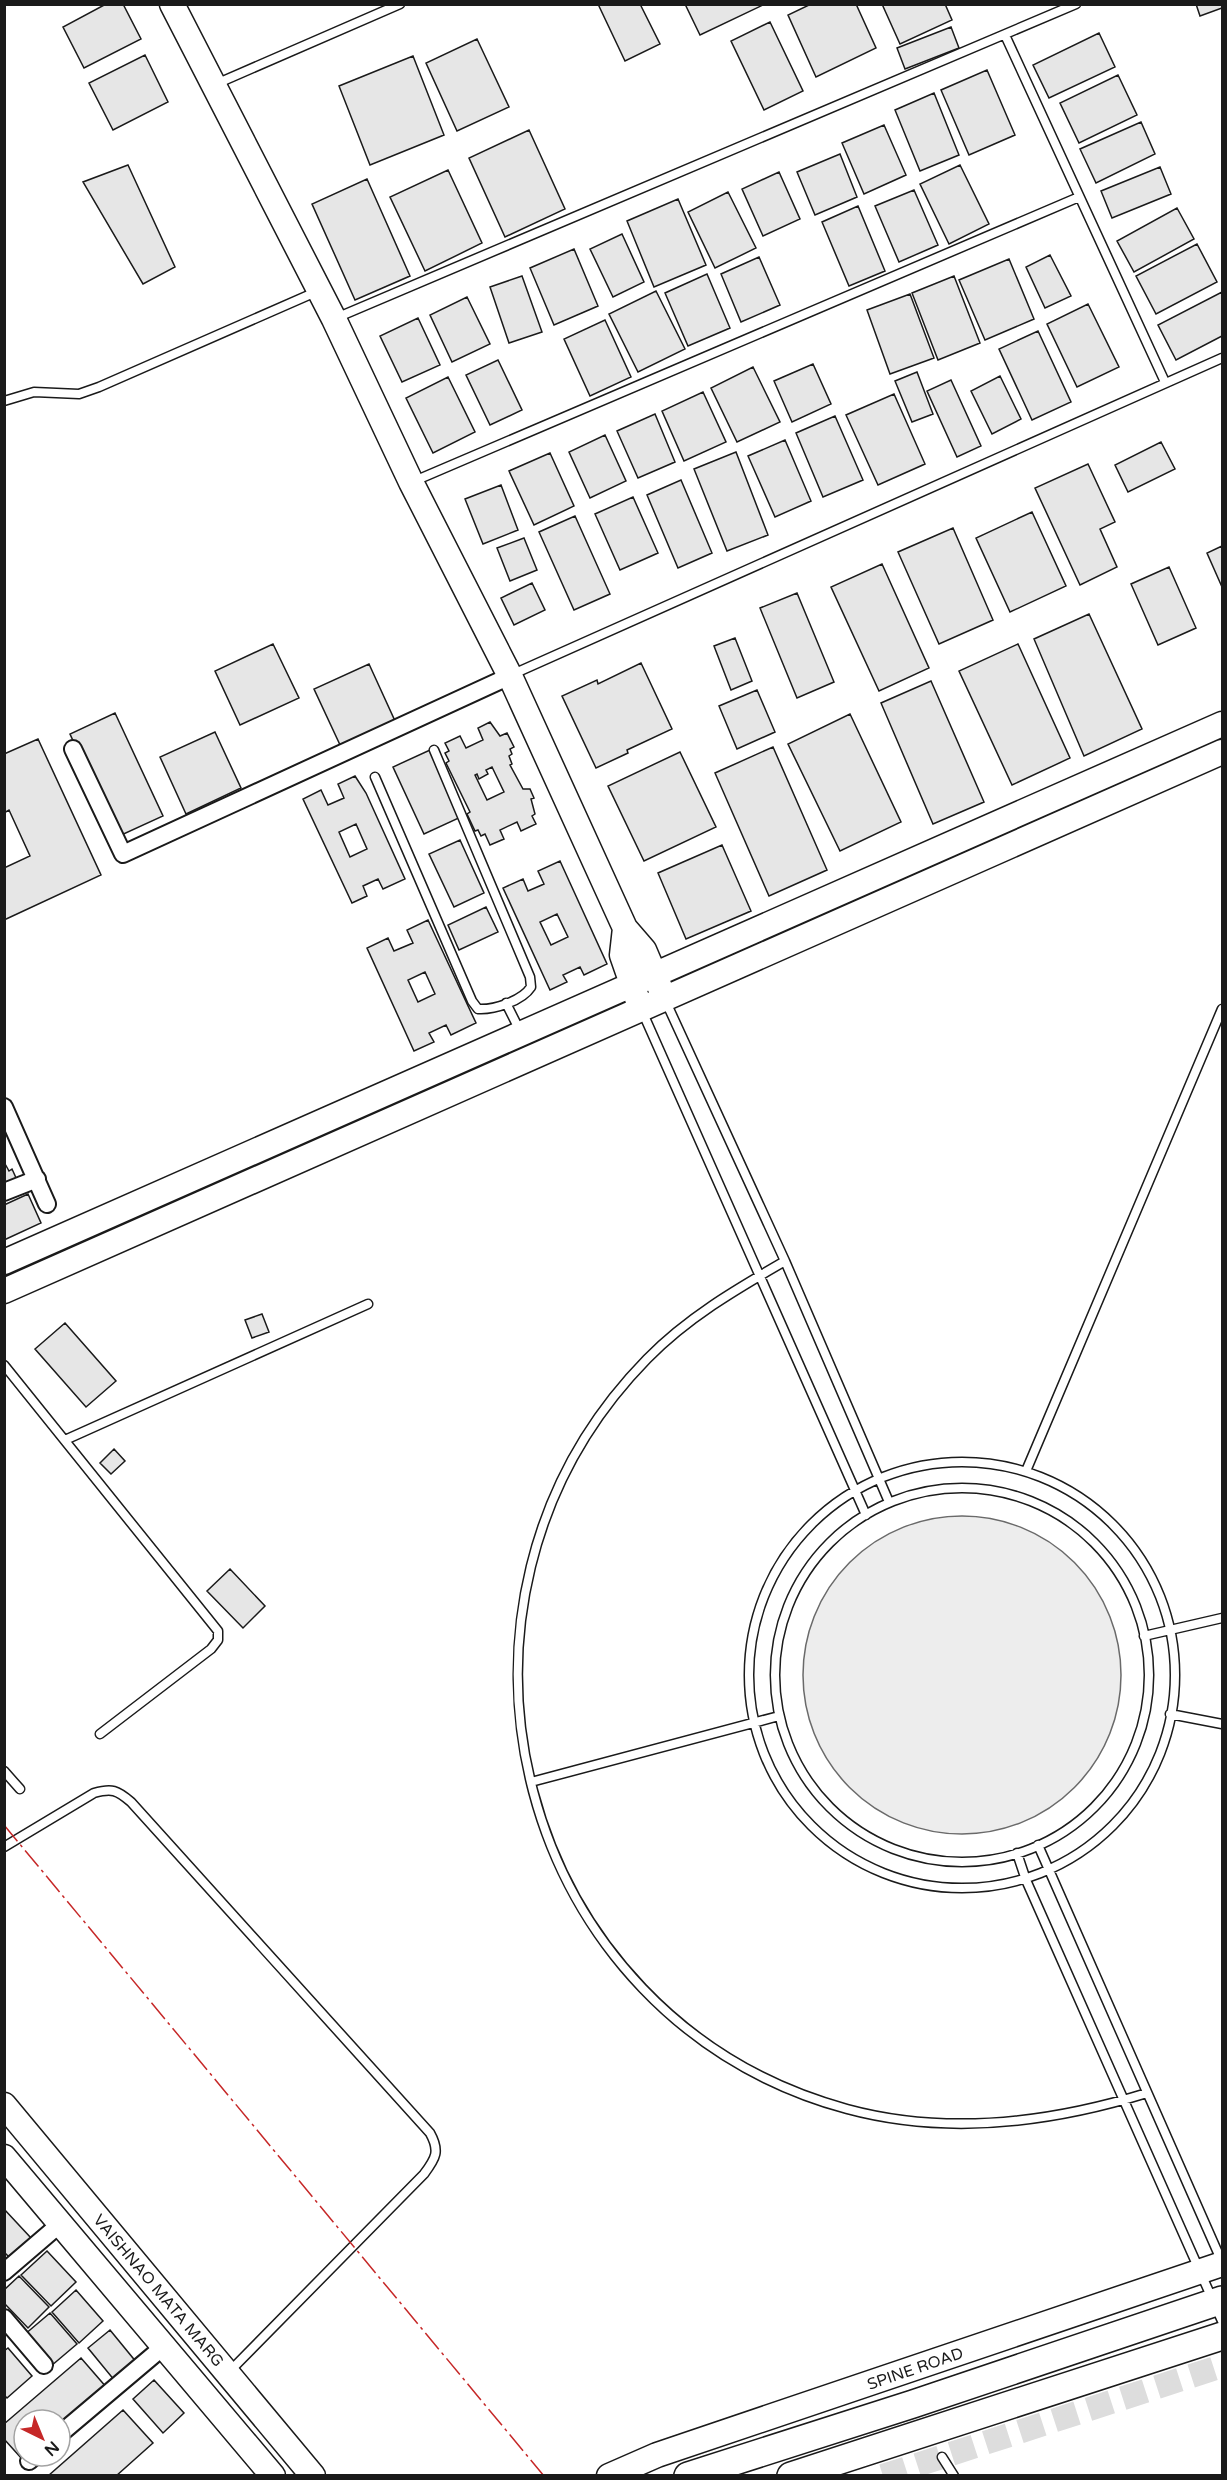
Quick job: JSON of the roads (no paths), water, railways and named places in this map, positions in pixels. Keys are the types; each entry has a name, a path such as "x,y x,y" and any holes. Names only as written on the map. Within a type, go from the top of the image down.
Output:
{"main road":[{"name":"SPINE ROAD","path":"688,2475 1220,2308"},
{"path":"791,2475 1222,2336"}],"street":[{"path":"172,4 334,319 411,482 510,676 625,928 644,950 665,998"},
{"path":"73,748 123,854 510,676"},
{"path":"4,1262 1222,724"},
{"path":"4,1291 1222,752"},
{"path":"625,928 622,956 641,1009"},
{"path":"4,1107 47,1204"},
{"path":"4,1192 37,1179"},
{"name":"VAISHNAO MATA MARG","path":"4,2105 313,2475"},
{"name":"VAISHNAO MATA MARG","path":"4,2157 273,2475"},
{"path":"4,2272 60,2224"},
{"name":"SPINE ROAD","path":"609,2475 657,2455 1222,2263"},
{"path":"72,2423 158,2341 177,2312"},
{"path":"4,2318 44,2365"}],"lane":[{"path":"214,86 400,4"},
{"path":"334,319 1076,4"},
{"path":"1005,35 1165,382"},
{"path":"411,482 1079,197"},
{"path":"4,401 34,392 79,394 319,291"},
{"path":"510,676 1222,358"},
{"path":"375,777 472,1001 478,1009 489,1009 507,1003 527,993 531,987 530,977 434,750"},
{"path":"665,998 784,1261 889,1502"},
{"path":"507,1003 521,1034"},
{"path":"641,1009 866,1515"},
{"path":"1026,1472 1222,1009"},
{"path":"784,1261 720,1299 682,1327 647,1359 616,1394 589,1432 565,1473 546,1516 522,1606 518,1653 518,1700 522,1747 546,1837 566,1880 589,1920 616,1958 647,1993 682,2024 720,2052 760,2075 803,2094 847,2109 893,2119 940,2124 987,2124 1033,2120 1126,2100 1147,2093"},
{"path":"65,1440 368,1304"},
{"path":"4,1365 218,1631 218,1640 211,1649 100,1734"},
{"path":"957,1463 993,1465 1026,1472 1060,1485 1092,1505 1122,1532 1142,1559 1159,1592 1170,1630 1175,1664 1165,1738 1151,1772 1131,1804 1106,1831 1076,1854 1026,1880 971,1888 933,1886 902,1881 863,1864 831,1845 798,1812 782,1790 765,1757 753,1722 749,1685 750,1648 758,1612 772,1577 792,1546 818,1518 856,1491 879,1479 921,1466 957,1463"},
{"path":"954,1488 986,1489 1018,1496 1048,1508 1076,1526 1092,1540 1120,1574 1135,1602 1149,1666 1148,1698 1140,1731 1128,1761 1110,1788 1088,1813 1062,1832 1038,1845 1017,1853 970,1862 937,1861 905,1854 875,1842 847,1824 823,1802 803,1776 788,1748 779,1716 774,1684 776,1651 783,1619 795,1589 813,1561 835,1537 889,1502 921,1492 954,1488"},
{"path":"1144,1636 1222,1618"},
{"path":"1170,1714 1222,1724"},
{"path":"531,1782 779,1716"},
{"path":"4,1771 20,1789"},
{"path":"4,1847 94,1793 109,1789 117,1790 131,1802 422,2124 436,2144 436,2157 424,2174 228,2373"},
{"path":"1038,1845 1222,2263"},
{"path":"1017,1853 1026,1880 1126,2100 1200,2272 1220,2308"},
{"path":"942,2457 954,2475"}],"tunnel":[{"path":"883,2476 1222,2366"}]}
